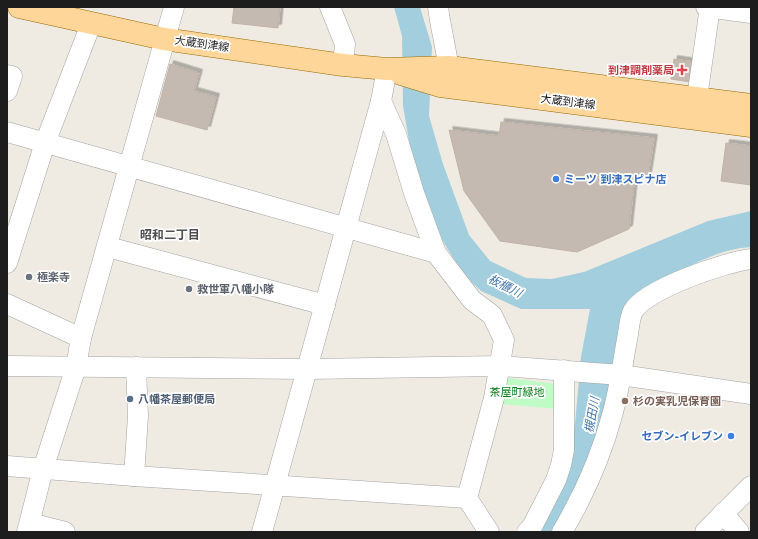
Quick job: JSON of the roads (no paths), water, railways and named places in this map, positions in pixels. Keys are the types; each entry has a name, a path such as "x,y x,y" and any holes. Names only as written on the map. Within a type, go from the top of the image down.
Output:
{"main road":[{"name":"大蔵到津線","path":"19,7 164,39 343,65 445,76 697,98 751,105"},
{"name":"大蔵到津線","path":"445,76 751,126"}],"street":[{"path":"65,532 28,527 43,469 76,367 81,338 108,247 174,7"},
{"path":"330,7 344,44 343,65"},
{"path":"438,7 443,42 445,76"},
{"path":"706,7 751,13"},
{"path":"697,98 710,7"},
{"path":"7,263 45,143 91,24"},
{"path":"262,532 381,101 387,69"},
{"path":"7,75 12,76 7,91"},
{"path":"381,101 396,134 414,193 436,253 472,300 492,315 504,340 494,398 467,498 489,532"},
{"path":"7,132 436,253"},
{"path":"108,247 325,305"},
{"path":"562,532 577,505 597,461 614,412 632,312 646,298 668,286 737,261 751,259"},
{"path":"7,304 81,338"},
{"path":"7,366 308,369 500,366 621,375 751,394"},
{"path":"134,476 138,416 136,368"},
{"path":"527,532 533,525 556,480 561,465 564,450 568,371"},
{"path":"7,466 274,486 467,498"},
{"path":"705,532 751,486"},
{"path":"723,513 739,532"}],"water":[{"path":"394,7 420,7 432,47 429,116 443,164 469,235 490,261 526,278 552,279 584,272 708,221 751,211 751,247 724,252 710,257 649,288 609,399 599,438 558,532 534,532 567,459 575,424 581,357 590,309 521,309 481,291 463,274 436,230 412,158 403,106 402,36"}],"place":[{"name":"到津調剤薬局","path":"682,70"},
{"name":"ミーツ 到津スピナ店","path":"556,179"},
{"name":"極楽寺","path":"29,277"},
{"name":"救世軍八幡小隊","path":"189,289"},
{"name":"八幡茶屋郵便局","path":"130,399"},
{"name":"杉の実乳児保育園","path":"625,401"},
{"name":"セブン-イレブン","path":"731,436"}],"district":[{"name":"昭和二丁目","path":"170,235"}],"water label":[{"name":"板櫃川","path":"505,286"},
{"name":"槻田川","path":"592,415"}],"park label":[{"name":"茶屋町緑地","path":"517,392"}]}
